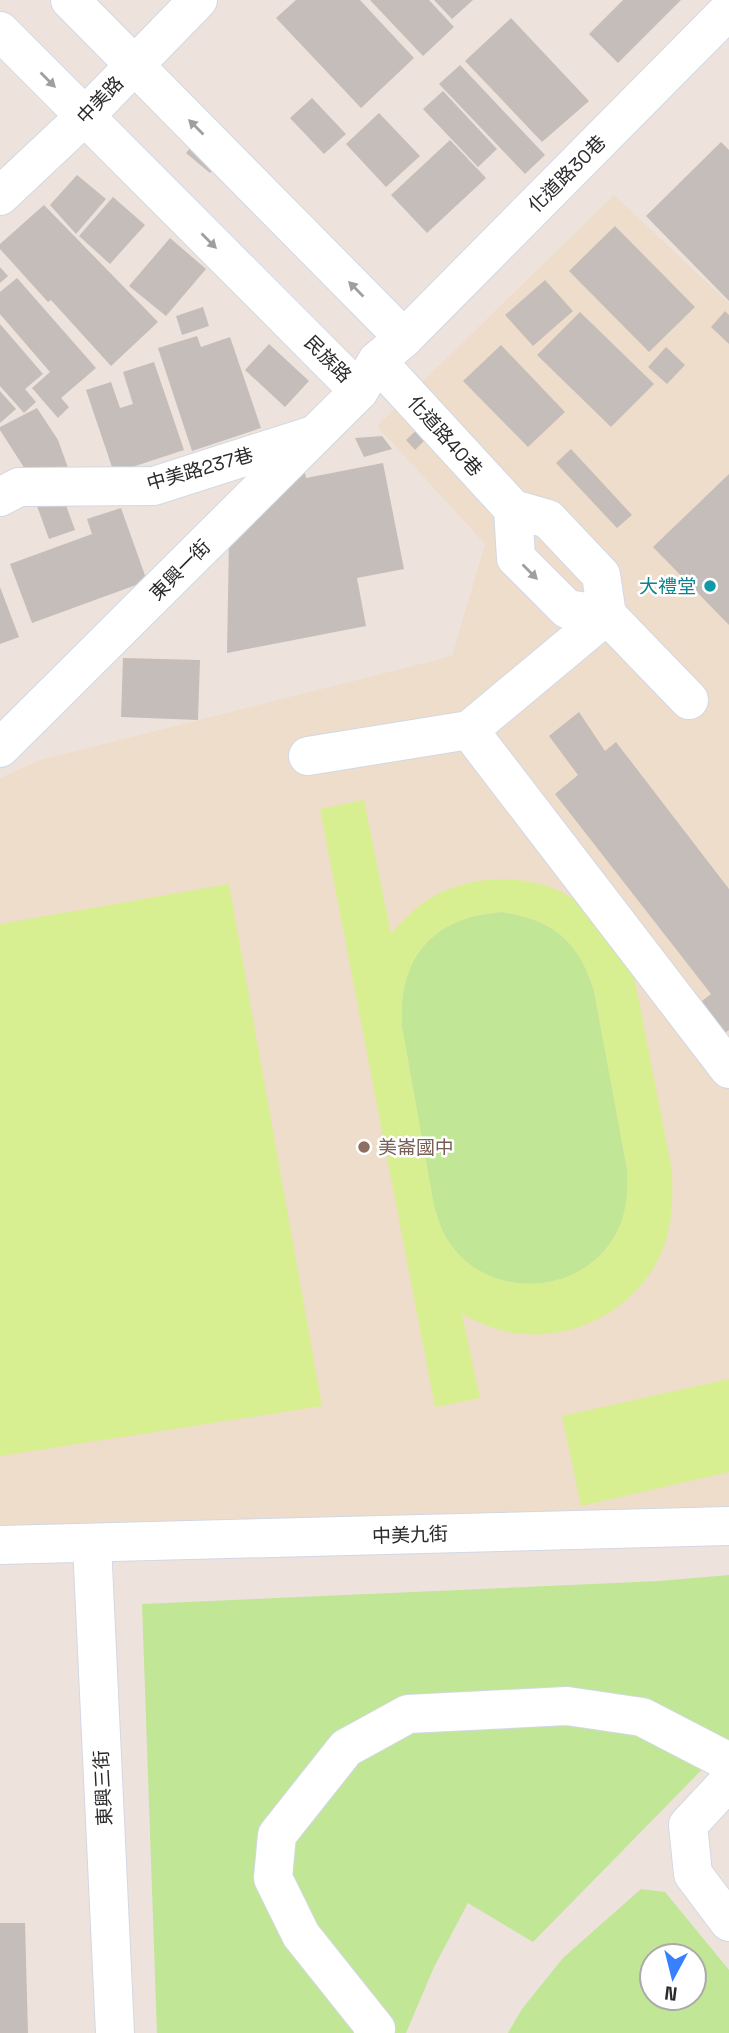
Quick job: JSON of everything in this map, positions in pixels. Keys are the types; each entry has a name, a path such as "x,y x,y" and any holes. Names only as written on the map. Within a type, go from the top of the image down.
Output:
{"street":[{"path":"70,0 134,64 380,363"},
{"name":"中美路","path":"0,196 84,117 198,0"},
{"name":"化道路30巷","path":"380,363 729,10"},
{"name":"民族路","path":"0,32 84,117 380,363"},
{"name":"東興一街","path":"0,748 316,434 380,363"},
{"name":"化道路40巷","path":"380,363 513,509 516,558 567,609 607,615"},
{"name":"中美路237巷","path":"0,496 19,487 154,486 316,434"},
{"path":"308,756 468,730 607,615 689,701"},
{"path":"468,730 729,1069"},
{"name":"中美九街","path":"0,1545 729,1526"},
{"name":"東興三街","path":"92,1544 115,2033"},
{"path":"373,2033 376,2028 301,1935 273,1878 276,1835 346,1748 408,1714 567,1706 642,1717 729,1762"},
{"path":"729,1781 688,1825 693,1874 729,1922"}],"shaded area":[{"name":"美崙國中","path":"614,195 729,303 729,1516 0,1537 0,778 40,760 452,656 485,544 377,426"}],"green space":[{"path":"364,800 391,934 407,916 426,901 457,886 494,879 532,882 568,895 586,909 627,961 634,978 672,1171 672,1209 664,1246 642,1285 608,1313 588,1323 545,1334 523,1334 491,1327 462,1314 480,1398 435,1407 320,809","holes":["502,912 550,927 562,936 572,946 588,974 594,991 627,1169 623,1217 617,1232 602,1253 583,1269 561,1279 537,1284 513,1283 490,1276 469,1263 445,1236 434,1206 402,1027 402,1002 406,981 413,962 424,945 456,922"]},
{"path":"229,884 322,1406 0,1456 0,924"},
{"path":"502,912 550,927 572,946 588,974 594,991 627,1169 623,1217 617,1232 602,1253 583,1269 561,1279 537,1284 513,1283 490,1276 469,1263 445,1236 434,1206 402,1027 402,1002 406,981 413,962 424,945 456,922"},
{"path":"729,1379 729,1472 581,1506 562,1416"},
{"path":"729,1575 729,1742 533,1942 468,1903 434,1967 406,2033 157,2033 142,1604 659,1581"},
{"path":"641,1889 665,1892 706,1942 638,1942 638,2012 708,2012 708,1944 729,1970 729,2033 508,2033 522,2009 563,1958"}],"building":[{"path":"296,0 360,0 414,58 361,108 276,18"},
{"path":"370,0 429,0 454,27 423,56"},
{"path":"434,0 473,0 452,19"},
{"path":"623,0 681,0 618,63 589,34"},
{"path":"511,18 589,101 542,142 465,61"},
{"path":"460,65 545,155 525,174 439,84"},
{"path":"443,91 497,149 478,167 423,109"},
{"path":"312,98 346,134 324,154 290,118"},
{"path":"379,113 420,156 386,187 346,144"},
{"path":"204,132 228,152 210,173 186,153"},
{"path":"450,140 486,178 427,233 391,195"},
{"path":"721,142 729,150 729,301 646,216"},
{"path":"77,175 106,199 76,234 50,205"},
{"path":"113,197 145,225 110,264 79,236"},
{"path":"44,205 158,322 111,366 0,249 0,244"},
{"path":"615,226 695,307 649,352 569,271"},
{"path":"170,238 206,269 166,316 129,286"},
{"path":"0,267 8,276 0,283"},
{"path":"17,278 96,368 61,398 69,407 58,418 32,388 50,372 0,314 0,292"},
{"path":"545,280 573,311 533,346 505,315"},
{"path":"203,307 209,326 182,335 176,316"},
{"path":"725,311 729,315 729,344 711,327"},
{"path":"580,312 654,384 611,427 537,355"},
{"path":"0,324 43,374 25,389 36,402 24,413 0,386"},
{"path":"197,336 201,347 230,337 261,428 192,451 158,348"},
{"path":"269,344 309,381 285,407 245,370"},
{"path":"501,345 565,412 528,447 463,381"},
{"path":"666,347 685,365 667,384 648,367"},
{"path":"154,362 184,450 114,473 86,390 111,382 120,408 133,404 123,372"},
{"path":"0,391 16,409 0,423"},
{"path":"37,408 58,440 71,476 32,480 0,430 0,427"},
{"path":"424,423 433,432 415,450 406,440"},
{"path":"382,436 392,449 364,457 355,438"},
{"path":"571,449 632,515 617,528 556,463"},
{"path":"383,463 404,569 357,578 366,626 227,653 229,539 304,470 306,478"},
{"name":"大禮堂","path":"729,474 729,625 653,547"},
{"path":"63,497 75,530 49,539 37,506"},
{"path":"121,508 147,581 32,623 10,564 92,534 87,519"},
{"path":"0,587 19,637 0,644"},
{"path":"123,658 200,660 198,720 121,717"},
{"path":"579,712 605,751 616,742 729,889 729,1030 711,1043 688,1012 711,994 555,794 578,775 549,736"},
{"path":"0,1923 25,1923 28,2033 0,2033"}],"place":[{"name":"大禮堂","path":"710,586"},
{"name":"美崙國中","path":"364,1147"}]}
